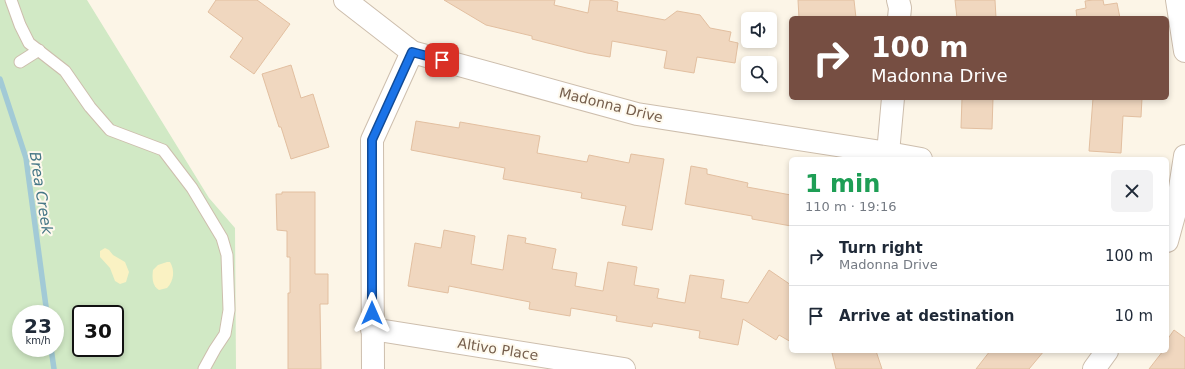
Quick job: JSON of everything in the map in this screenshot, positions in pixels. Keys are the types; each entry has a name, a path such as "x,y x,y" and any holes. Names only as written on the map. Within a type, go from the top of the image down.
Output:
{"street":[{"name":"Madonna Drive","path":"345,0 412,52 636,114 910,157"},
{"path":"898,0 900,8 899,16"},
{"path":"1177,0 1185,51"},
{"path":"373,369 372,140 412,52"},
{"path":"888,153 893,100"},
{"path":"1169,233 1177,201 1185,156"},
{"name":"Altivo Place","path":"372,329 624,369"},
{"path":"1094,369 1106,353"}],"lane":[{"path":"11,0 20,25 29,43 65,71 90,107 110,130 163,150 192,188 222,238 227,255 229,310 225,334 204,369"},
{"path":"20,62 38,50"}],"green space":[{"path":"0,0 87,0 209,198 235,228 236,369 0,369"}],"sand":[{"path":"105,248 125,262 129,272 126,282 120,284 115,281 110,268 100,257 100,251"},
{"path":"170,262 172,265 172,279 167,288 159,290 154,284 153,270 158,265"}],"building":[{"path":"216,0 257,0 290,24 254,74 230,57 243,38 208,12"},
{"path":"444,0 555,0 554,5 588,13 590,0 609,0 618,2 617,11 665,20 677,11 700,15 710,28 731,32 729,41 738,43 735,63 697,57 694,73 664,68 667,51 612,41 610,57 587,53 532,39 532,36 486,25"},
{"path":"798,0 854,0 856,16 799,16"},
{"path":"955,0 995,0 996,16 957,16"},
{"path":"1103,0 1104,5 1117,3 1120,16 1077,16 1076,10 1086,8 1085,1"},
{"path":"291,65 301,98 313,94 329,147 291,159 262,74"},
{"path":"962,100 993,100 992,129 961,128"},
{"path":"1093,100 1142,100 1141,117 1123,116 1121,153 1089,151"},
{"path":"416,121 459,128 460,122 540,136 537,153 587,162 589,155 629,163 631,154 664,159 652,230 622,225 626,206 581,198 582,193 503,179 505,168 411,150"},
{"path":"691,166 707,169 707,174 748,183 747,187 789,195 789,226 752,219 752,216 685,204"},
{"path":"282,192 315,192 315,274 328,274 328,304 320,304 321,369 288,369 288,293 290,293 290,257 287,257 287,231 277,230 276,194 282,194"},
{"path":"444,230 475,236 471,264 503,270 508,235 526,238 525,243 556,249 552,269 577,273 575,286 603,291 608,262 637,267 634,285 659,289 657,298 685,303 690,275 724,280 721,298 748,303 769,270 789,284 789,341 779,335 776,340 743,319 738,345 699,338 700,331 653,323 652,327 616,321 617,316 571,308 570,316 529,309 530,302 449,286 448,293 408,286 415,243 441,248"},
{"path":"1174,330 1185,338 1185,369 1149,369 1161,353 1169,353 1169,337"},
{"path":"832,353 877,353 882,369 836,369"},
{"path":"988,353 1042,353 1029,369 976,369"}],"waterway":[{"name":"Brea Creek","path":"0,79 26,158 46,305"},
{"name":"Brea Creek","path":"52,357 54,369"}],"route":[{"path":"372,313 372,140 412,52 442,60"}]}
